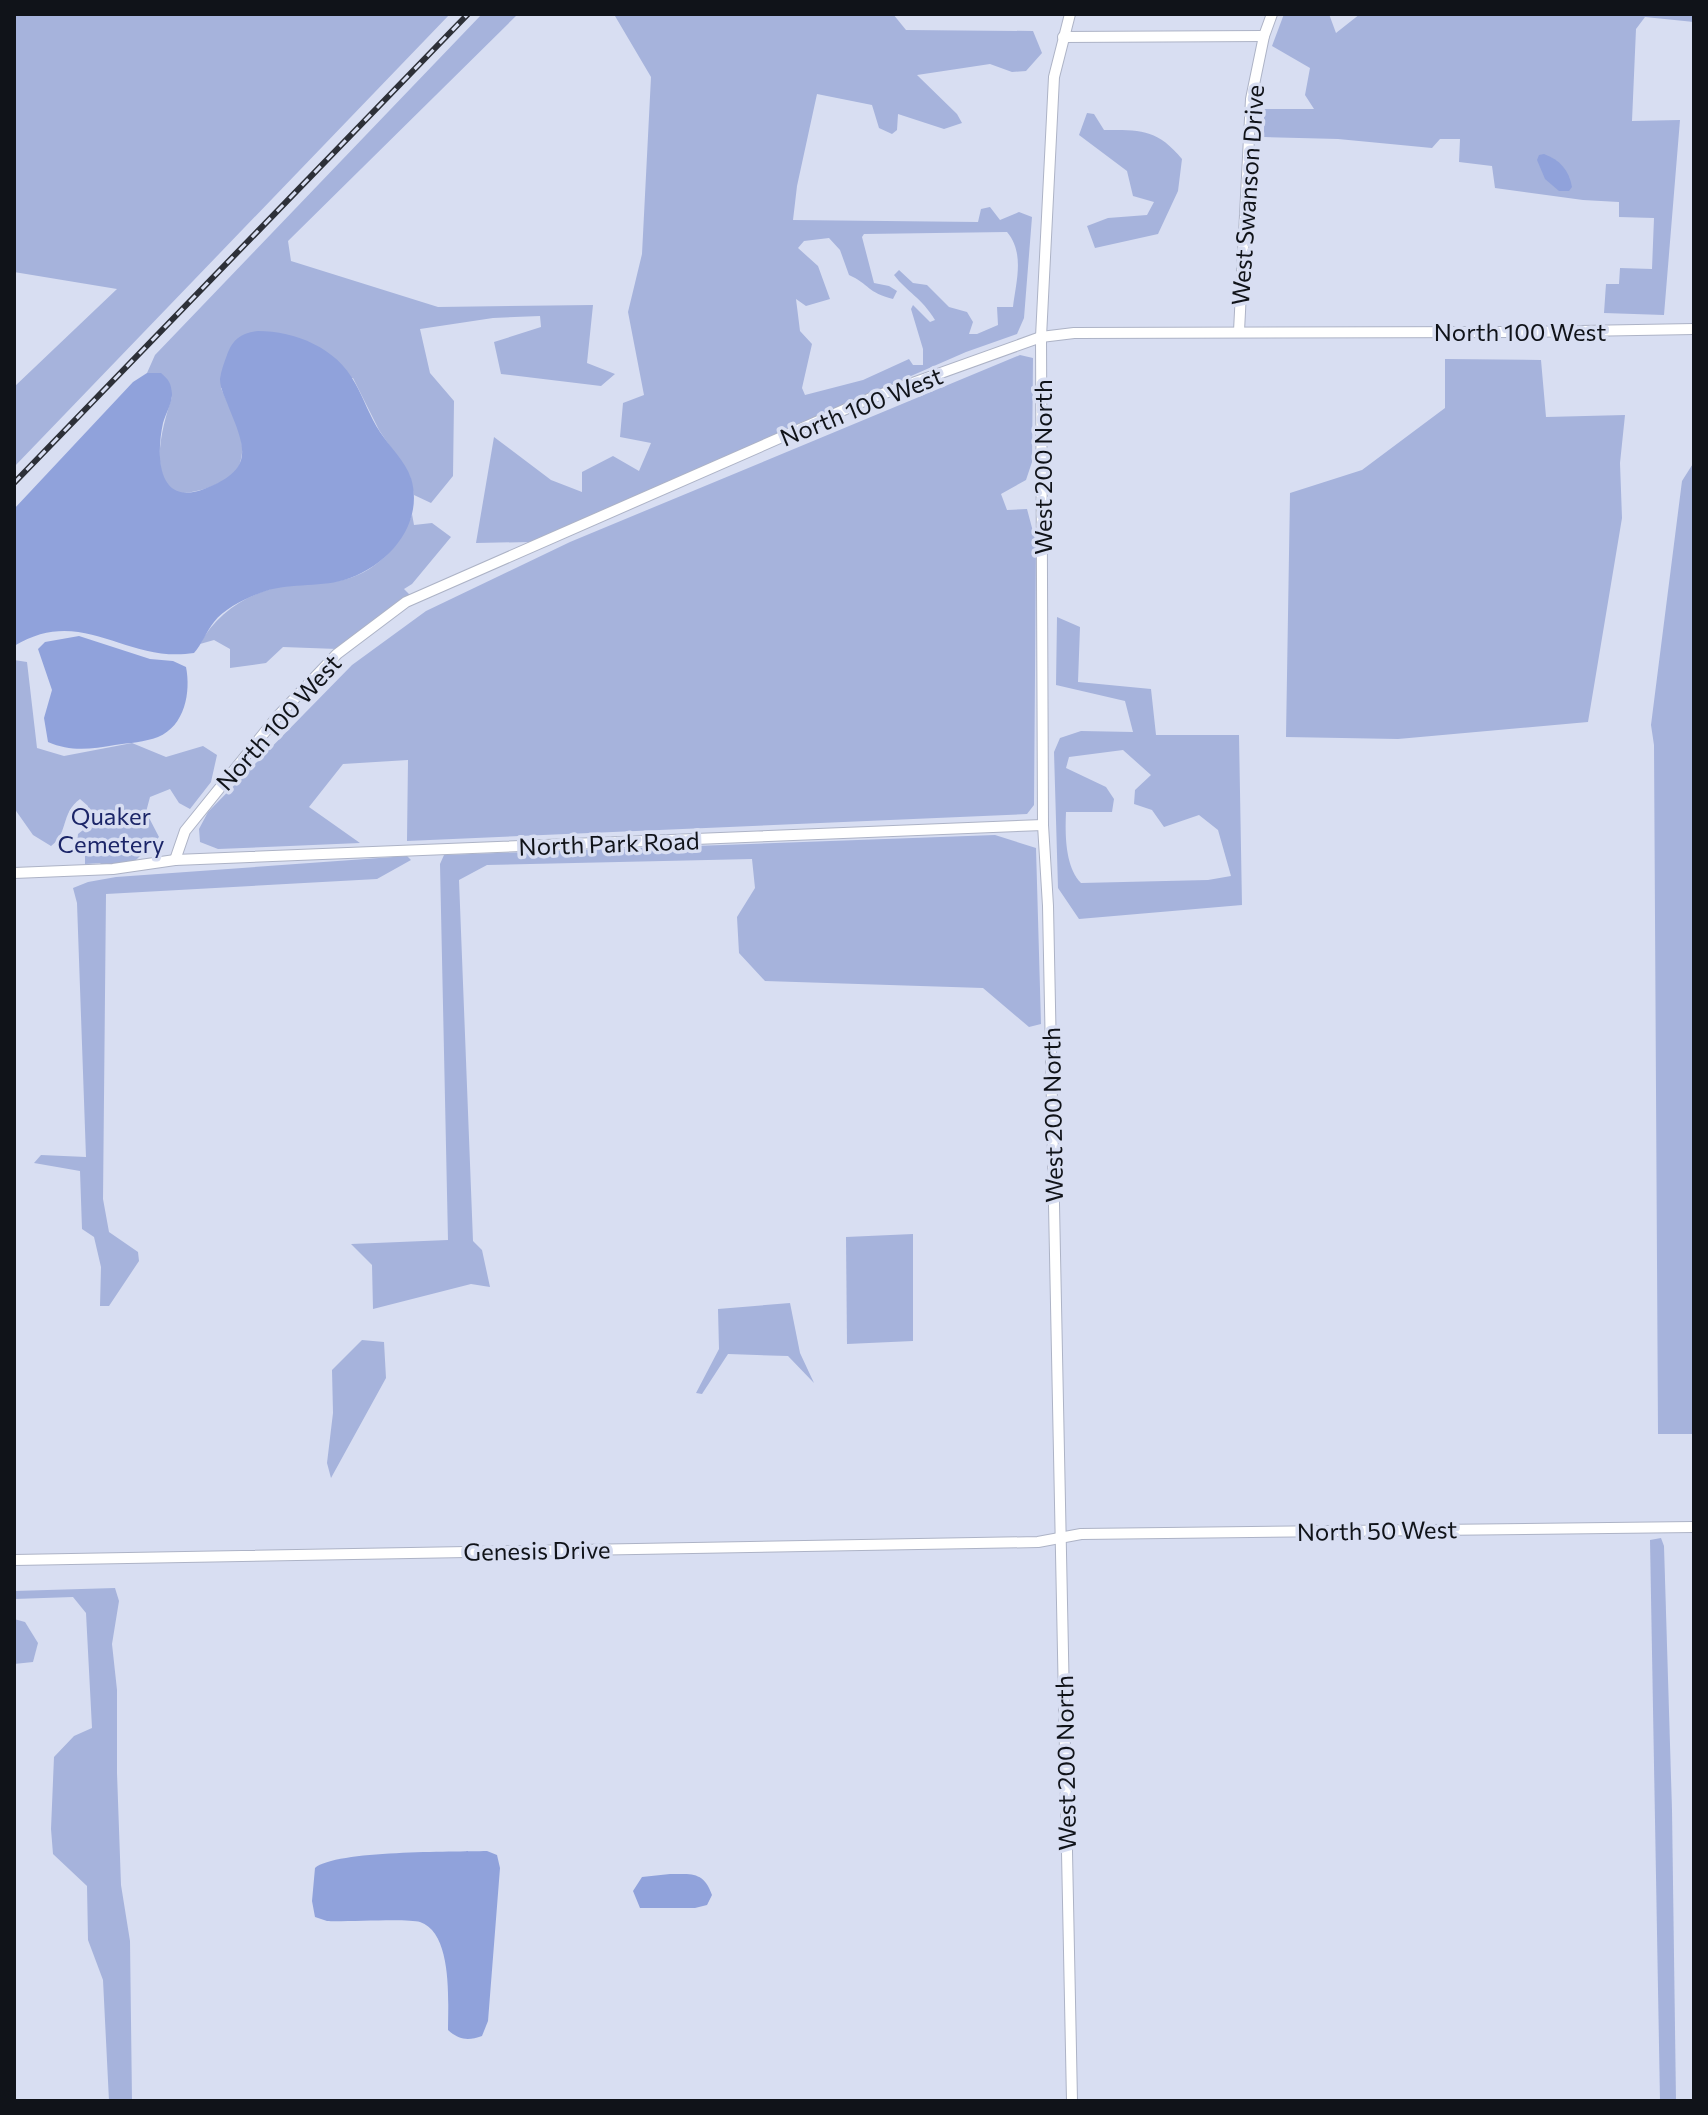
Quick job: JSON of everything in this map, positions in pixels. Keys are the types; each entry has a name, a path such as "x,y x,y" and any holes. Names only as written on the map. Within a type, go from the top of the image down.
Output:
{"street":[{"name":"West 200 North","path":"1070,14 1054,77 1041,337 1043,825 1048,906 1072,2101"},
{"name":"West Swanson Drive","path":"1239,331 1251,99 1264,36 1272,14"},
{"path":"1063,37 1264,36"},
{"name":"North 100 West","path":"175,860 185,831 277,717 337,654 406,602 871,398 1041,337 1074,333 1694,329"},
{"name":"North Park Road","path":"14,873 113,869 175,860 1043,825"},
{"name":"North 50 West","path":"1060,1537 1081,1534 1694,1527"},
{"name":"Genesis Drive","path":"14,1560 1038,1542 1060,1537"}],"green space":[{"path":"14,14 450,14 14,467 14,387 117,289 14,272"},
{"path":"482,14 518,14 288,241 291,261 438,307 593,305 587,363 615,374 601,386 501,374 494,342 541,327 540,316 493,318 420,329 430,373 454,401 453,476 431,503 414,495 410,476 379,430 353,378 221,388 241,436 242,453 238,468 227,479 213,486 187,493 174,491 166,483 160,460 162,433 172,397 147,373 155,355"},
{"path":"605,14 893,14 906,30 1033,31 1042,53 1026,71 1012,72 990,64 917,75 957,114 962,123 944,129 898,114 897,130 892,134 879,128 872,105 817,94 797,186 793,220 978,222 981,209 990,207 1000,220 1019,212 1032,217 1024,318 1017,334 966,352 530,542 476,543 494,437 551,480 582,492 582,472 613,456 639,471 651,443 620,437 623,403 644,395 628,312 642,254 651,77 615,16","holes":["1007,232 1013,240 1018,258 1013,307 997,307 998,325 969,334 973,322 967,312 949,307 927,285 913,283 899,270 894,275 935,320 930,322 913,305 911,309 923,349 923,365 913,365 909,359 863,380 805,395 802,388 812,344 800,331 796,299 806,306 830,299 818,266 798,248 804,241 829,238 840,250 849,275 878,294 893,299 897,291 874,283 862,237 864,234"]},
{"path":"1284,14 1329,14 1336,33 1360,14 1694,14 1694,22 1645,17 1636,29 1632,121 1680,120 1664,315 1604,313 1606,284 1619,284 1620,268 1652,269 1654,218 1619,217 1619,202 1495,188 1492,166 1459,162 1460,139 1440,139 1432,148 1338,139 1264,137 1264,109 1314,109 1305,95 1310,68 1272,46"},
{"path":"1087,113 1094,114 1104,130 1148,133 1164,142 1182,159 1178,191 1158,234 1095,248 1087,226 1108,218 1147,215 1154,202 1133,196 1127,171 1079,135"},
{"path":"1020,355 1033,358 1032,462 1026,480 1001,494 1007,510 1027,509 1036,543 1034,805 1027,814 407,841 408,760 343,764 309,807 360,843 218,849 200,842 199,829 208,812 352,665 426,611 570,542"},
{"path":"1445,359 1541,360 1546,417 1625,415 1620,463 1622,518 1588,722 1398,739 1286,737 1290,493 1362,470 1445,408"},
{"path":"1694,462 1694,1434 1658,1434 1654,745 1651,725 1682,481"},
{"path":"412,514 414,525 432,523 451,537 412,584 404,589 410,595 337,649 283,647 266,663 230,668 230,649 214,640 200,644 223,615 253,595 292,584 351,578 374,566 393,548"},
{"path":"1057,617 1080,627 1078,682 1151,689 1156,735 1239,735 1242,905 1079,919 1058,888 1054,752 1060,738 1081,731 1133,732 1125,701 1056,685","holes":["1123,750 1151,775 1135,790 1134,804 1152,810 1164,827 1199,815 1218,830 1231,876 1208,880 1081,883 1069,859 1066,812 1112,812 1114,799 1106,787 1066,768 1069,757"]},
{"name":"Quaker Cemetery","path":"14,660 27,662 37,748 64,756 132,743 166,757 203,746 217,755 211,782 190,809 179,803 170,789 150,797 146,812 159,837 133,863 85,864 85,851 77,844 78,834 87,827 88,806 80,799 70,811 57,841 51,846 33,835 14,808"},
{"path":"995,835 1036,848 1041,1024 1029,1027 983,988 765,981 739,953 737,917 755,888 752,859 487,865 459,880 473,1241 482,1250 490,1287 471,1284 373,1309 372,1265 351,1244 448,1240 440,864 444,855"},
{"path":"407,856 411,860 377,879 106,894 103,1199 109,1232 138,1252 139,1261 109,1306 100,1306 101,1267 94,1237 82,1229 80,1171 34,1163 41,1155 86,1157 77,903 73,888 116,877"},
{"path":"913,1234 913,1341 847,1344 846,1237"},
{"path":"790,1303 800,1353 814,1383 788,1356 728,1354 702,1394 696,1393 719,1349 718,1309"},
{"path":"362,1340 384,1342 386,1378 331,1478 327,1463 333,1413 332,1370"},
{"path":"1661,1538 1664,1546 1672,1810 1676,2101 1660,2101 1650,1540"},
{"path":"115,1588 119,1601 112,1644 117,1690 121,1885 130,1941 132,2101 109,2101 103,1980 88,1940 87,1886 53,1854 54,1757 74,1736 92,1728 86,1613 73,1597 14,1599 14,1591"},
{"path":"14,1619 25,1622 38,1643 33,1662 14,1664"}],"shaded area":[{"path":"1539,155 1555,159 1566,171 1572,187 1569,191 1559,191 1545,179 1537,160"},
{"path":"258,331 286,334 314,344 347,371 376,426 411,478 414,495 412,512 399,542 375,565 344,580 270,590 241,601 218,617 194,653 146,651 83,633 62,631 39,635 14,646 14,509 133,382 147,373 161,373 171,387 172,397 163,423 160,449 163,475 169,484 177,491 188,493 220,482 231,474 242,458 242,448 220,376 235,341 242,335"},
{"path":"79,636 186,667 188,687 184,707 167,732 153,739 98,748 81,749 48,742 44,718 52,690 38,649 45,642"},
{"path":"487,1851 497,1855 500,1868 488,2021 482,2036 464,2039 448,2030 446,1970 438,1940 431,1929 413,1921 327,1921 315,1917 312,1901 315,1868 327,1862 370,1855"},
{"path":"690,1874 701,1878 712,1895 707,1905 695,1908 640,1908 633,1891 642,1877"}],"railway":[{"path":"14,483 468,14"}]}
